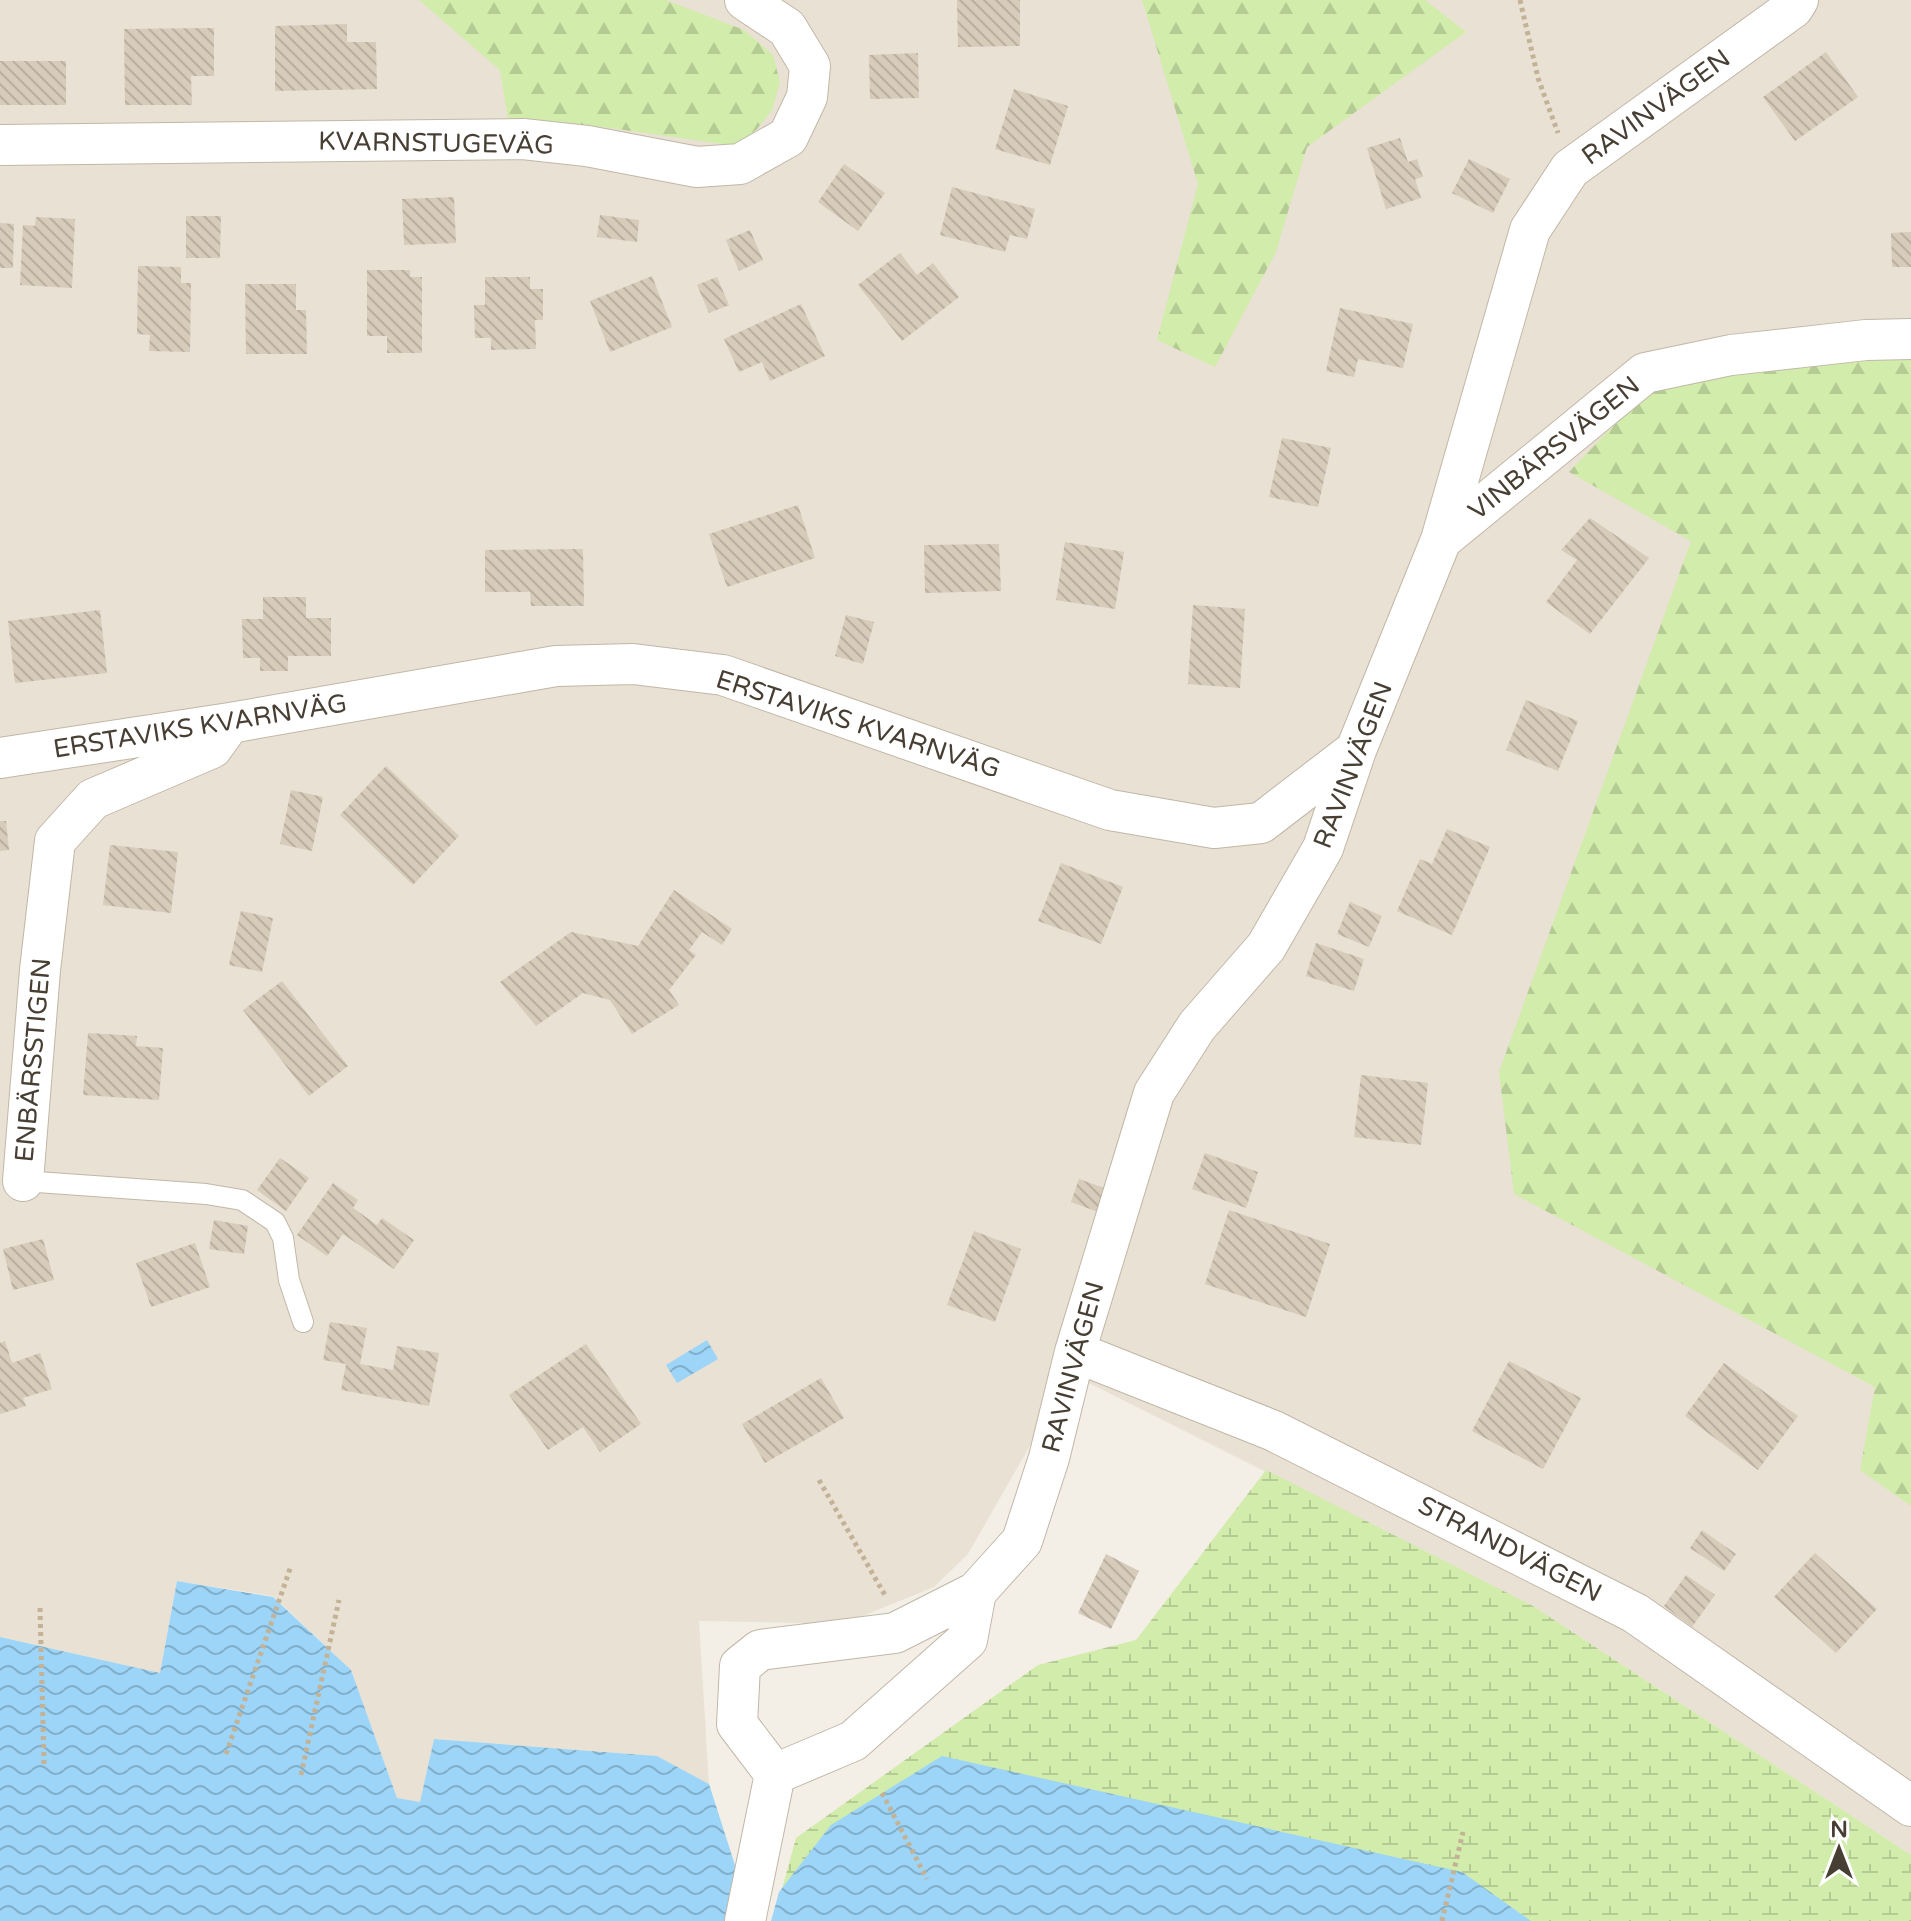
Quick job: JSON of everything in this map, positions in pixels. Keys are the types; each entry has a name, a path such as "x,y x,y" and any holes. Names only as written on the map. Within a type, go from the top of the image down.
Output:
{"street":[{"name":"KVARNSTUGEVÄG","path":"0,145 523,139 587,146 697,167 740,164 788,137 807,97 810,66 787,28 745,0"},
{"name":"RAVINVÄGEN","path":"775,1774 737,1724 740,1666 760,1650 903,1629 976,1592 1022,1541 1049,1458 1075,1352 1154,1093 1197,1026 1266,947 1323,848 1356,750 1441,540 1530,230 1570,169 1793,8 1798,0"},
{"name":"VINBÄRSVÄGEN","path":"1441,540 1645,373 1731,355 1866,340 1911,339"},
{"name":"ERSTAVIKS KVARNVÄG","path":"0,758 230,723 556,666 633,664 723,675 1110,810 1214,828 1261,823 1356,750"},
{"name":"ENBÄRSSTIGEN","path":"23,1181 40,970 55,841 93,799 212,748 230,723"},
{"name":"STRANDVÄGEN","path":"1075,1352 1274,1431 1635,1613 1911,1806"},
{"path":"745,1921 775,1774 853,1741 913,1690 967,1640 976,1592"}],"lane":[{"name":"ENBÄRSSTIGEN","path":"23,1181 206,1194 242,1200 275,1222 283,1238 289,1280 303,1322"}],"path":[{"path":"1520,0 1538,78 1570,169"},
{"path":"819,1480 903,1629"},
{"path":"226,1754 291,1566"},
{"path":"301,1775 339,1600"},
{"path":"40,1608 44,1764"},
{"path":"882,1793 927,1879"},
{"path":"1442,1921 1463,1832"}],"shaded area":[{"path":"0,0 1911,0 1911,1855 1533,1606 1071,1374 968,1554 934,1587 843,1624 699,1621 709,1784 657,1756 434,1739 420,1803 397,1798 351,1670 273,1596 177,1581 160,1673 0,1637"}],"green space":[{"path":"419,0 666,0 744,30 773,55 780,82 772,110 757,129 736,146 603,127 508,120 500,70"},
{"path":"1142,0 1425,0 1466,32 1307,147 1276,252 1215,367 1157,340 1198,184"},
{"path":"1911,356 1911,1506 1860,1470 1875,1387 1514,1194 1499,1072 1691,541 1569,472 1649,389 1734,372 1864,357"},
{"path":"1266,1470 1533,1606 1911,1855 1911,1921 773,1921 796,1838 1038,1665 1136,1640"}],"water":[{"path":"707,1340 718,1359 677,1383 666,1365"},
{"path":"177,1581 273,1597 351,1670 397,1798 420,1802 434,1739 657,1756 709,1784 741,1884 732,1921 0,1921 0,1637 160,1673"},
{"path":"942,1756 1462,1872 1531,1921 771,1921 779,1892 831,1825"}],"building":[{"path":"957,0 1020,0 1020,46 958,47"},
{"path":"347,24 347,42 376,42 377,89 275,91 275,26"},
{"path":"214,28 214,76 191,76 192,105 125,105 124,29"},
{"path":"1826,52 1858,97 1795,141 1763,97"},
{"path":"918,53 919,98 870,99 869,55"},
{"path":"0,61 66,61 66,105 0,105"},
{"path":"1014,89 1068,106 1050,165 995,149"},
{"path":"1400,138 1408,162 1417,159 1423,177 1415,179 1421,198 1386,209 1367,148"},
{"path":"1469,159 1510,179 1493,213 1452,193"},
{"path":"844,164 885,193 858,231 818,202"},
{"path":"952,187 1035,209 1027,239 1010,235 1005,252 940,235"},
{"path":"454,197 456,243 404,245 402,199"},
{"path":"600,215 639,220 637,242 597,237"},
{"path":"186,216 221,216 220,258 186,258"},
{"path":"36,217 75,219 72,288 20,285 23,225 35,226"},
{"path":"0,223 14,224 13,268 0,268"},
{"path":"750,230 763,260 739,271 726,240"},
{"path":"1911,232 1911,267 1892,267 1891,233"},
{"path":"900,253 917,275 933,263 959,297 902,341 858,285"},
{"path":"138,266 181,267 181,283 191,283 190,352 149,351 150,335 137,334"},
{"path":"367,270 410,270 410,277 422,277 422,353 387,353 387,336 367,336"},
{"path":"652,276 672,327 610,352 590,301"},
{"path":"485,277 530,277 530,289 543,289 543,320 535,320 536,349 491,350 491,338 475,338 474,305 485,305"},
{"path":"717,277 729,305 709,313 697,285"},
{"path":"245,284 296,284 296,310 306,310 307,354 246,354"},
{"path":"801,304 825,356 770,381 762,362 739,372 724,339"},
{"path":"1340,308 1413,324 1403,368 1358,359 1354,377 1326,371"},
{"path":"1282,438 1331,448 1318,507 1269,497"},
{"path":"798,505 815,558 727,587 709,534"},
{"path":"1590,518 1649,558 1590,634 1546,602 1577,560 1561,550"},
{"path":"1065,542 1124,552 1115,609 1056,600"},
{"path":"999,544 1001,591 925,593 924,545"},
{"path":"583,549 584,606 531,606 530,592 485,592 485,550"},
{"path":"263,597 306,597 306,618 331,618 331,656 288,656 288,671 260,671 260,658 243,658 242,619 263,619"},
{"path":"1193,605 1245,609 1240,688 1188,684"},
{"path":"100,610 107,673 15,683 8,621"},
{"path":"846,615 874,622 863,664 835,656"},
{"path":"1526,700 1578,721 1558,771 1506,750"},
{"path":"386,766 459,836 413,885 340,815"},
{"path":"291,790 323,797 312,851 280,844"},
{"path":"0,821 6,821 9,850 0,851"},
{"path":"1447,829 1490,847 1452,935 1397,911 1420,859 1432,864"},
{"path":"110,845 178,852 171,913 103,905"},
{"path":"1061,863 1123,887 1101,944 1038,921"},
{"path":"674,890 732,929 722,945 702,932 689,950 696,955 669,990 679,1005 632,1034 610,1000 583,993 536,1026 500,982 571,932 638,946"},
{"path":"1350,902 1382,916 1369,947 1337,934"},
{"path":"241,911 273,918 262,972 229,965"},
{"path":"1316,943 1364,959 1354,991 1306,976"},
{"path":"282,981 348,1066 309,1096 243,1010"},
{"path":"88,1033 137,1036 136,1046 163,1048 159,1100 83,1095"},
{"path":"1361,1075 1428,1083 1421,1145 1354,1137"},
{"path":"1205,1153 1258,1172 1246,1208 1192,1189"},
{"path":"280,1158 309,1178 286,1211 257,1190"},
{"path":"1079,1179 1107,1189 1098,1212 1071,1202"},
{"path":"333,1183 358,1200 353,1208 377,1225 382,1218 414,1240 394,1269 343,1234 327,1256 297,1235"},
{"path":"1229,1210 1330,1244 1306,1317 1205,1284"},
{"path":"214,1220 248,1226 244,1254 209,1249"},
{"path":"974,1231 1021,1249 995,1322 947,1305"},
{"path":"43,1239 54,1280 13,1290 3,1249"},
{"path":"195,1243 210,1287 151,1307 136,1263"},
{"path":"330,1322 367,1328 360,1364 393,1370 397,1346 439,1353 429,1406 341,1390 346,1364 323,1360"},
{"path":"5,1341 12,1363 40,1353 52,1389 23,1398 26,1406 0,1414 0,1343"},
{"path":"586,1344 641,1424 600,1452 583,1427 548,1450 509,1395"},
{"path":"1509,1361 1581,1398 1543,1469 1472,1431"},
{"path":"1724,1363 1798,1416 1758,1470 1685,1416"},
{"path":"821,1378 844,1418 765,1463 742,1424"},
{"path":"1702,1530 1736,1554 1724,1571 1690,1548"},
{"path":"1815,1553 1877,1609 1836,1653 1774,1597"},
{"path":"1106,1554 1139,1571 1111,1629 1078,1613"},
{"path":"1686,1575 1715,1595 1692,1627 1664,1606"}]}
